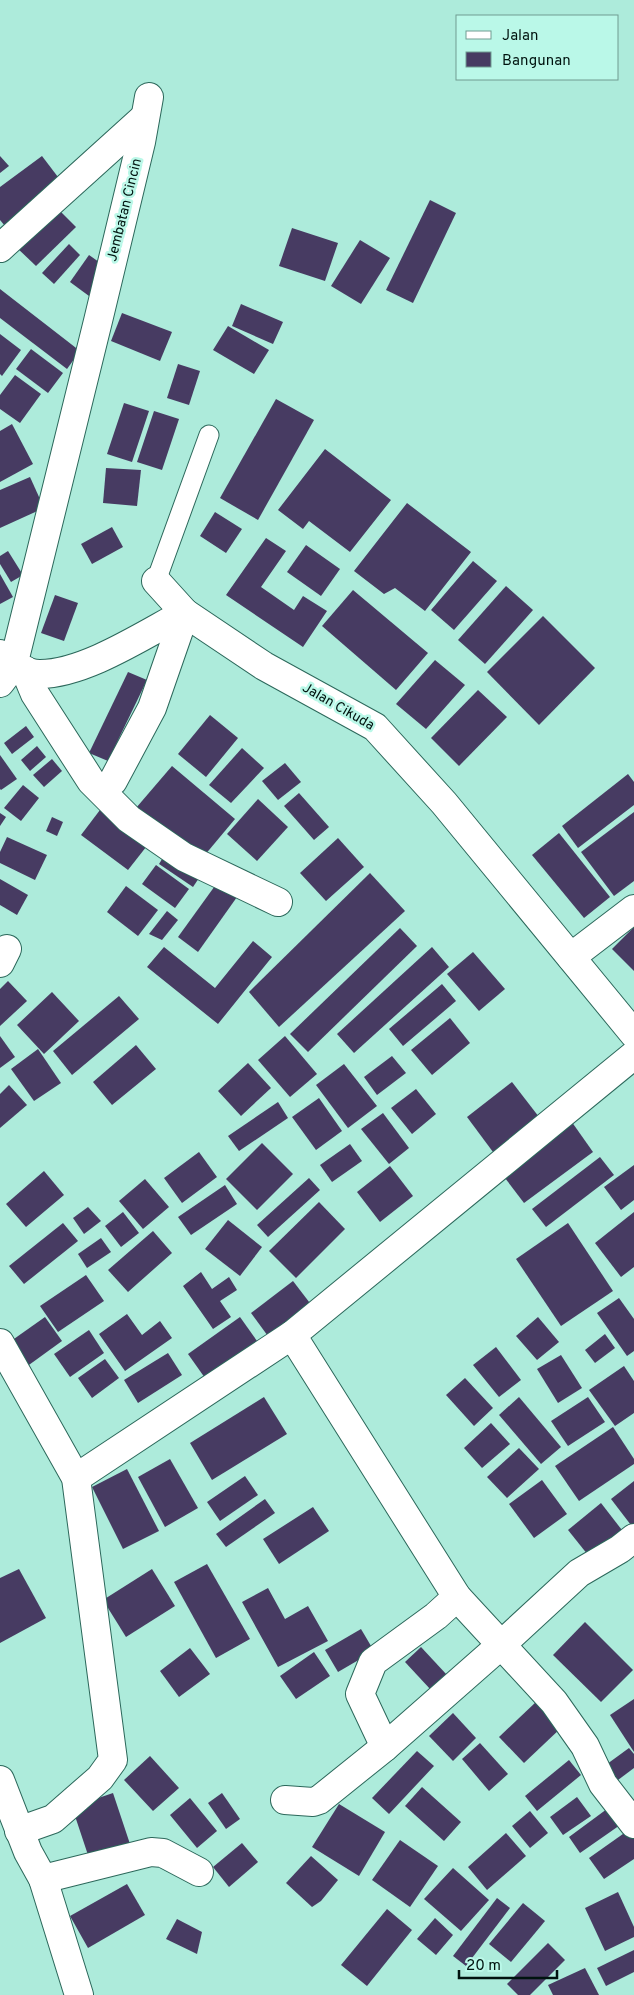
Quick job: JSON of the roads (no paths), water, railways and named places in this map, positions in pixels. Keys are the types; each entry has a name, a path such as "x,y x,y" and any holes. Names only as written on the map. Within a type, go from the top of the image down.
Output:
{"street":[{"name":"Jembatan Cincin","path":"0,248 147,108 98,322 9,668"},
{"name":"Jalan Cikuda","path":"156,581 185,614 264,666 375,727 444,803 634,1034"},
{"path":"9,668 39,674 76,669 185,614"},
{"path":"113,780 152,708 185,614"},
{"path":"9,668 35,694 91,781 129,819 184,857 278,902"},
{"path":"571,957 634,909"},
{"path":"76,1478 292,1335 634,1055"},
{"path":"292,1335 457,1597 554,1702 585,1746 603,1784 634,1824"},
{"path":"0,1343 76,1478 113,1760 100,1778 53,1819 19,1831"},
{"path":"285,1800 313,1802 319,1800 501,1645 579,1573 620,1549 634,1538"},
{"path":"384,1746 360,1694 365,1678 373,1662 436,1616 457,1597"},
{"path":"0,1780 19,1831 42,1879 79,1995"},
{"path":"42,1879 150,1852 162,1853 198,1872"}],"lane":[{"path":"156,581 209,435"}]}
